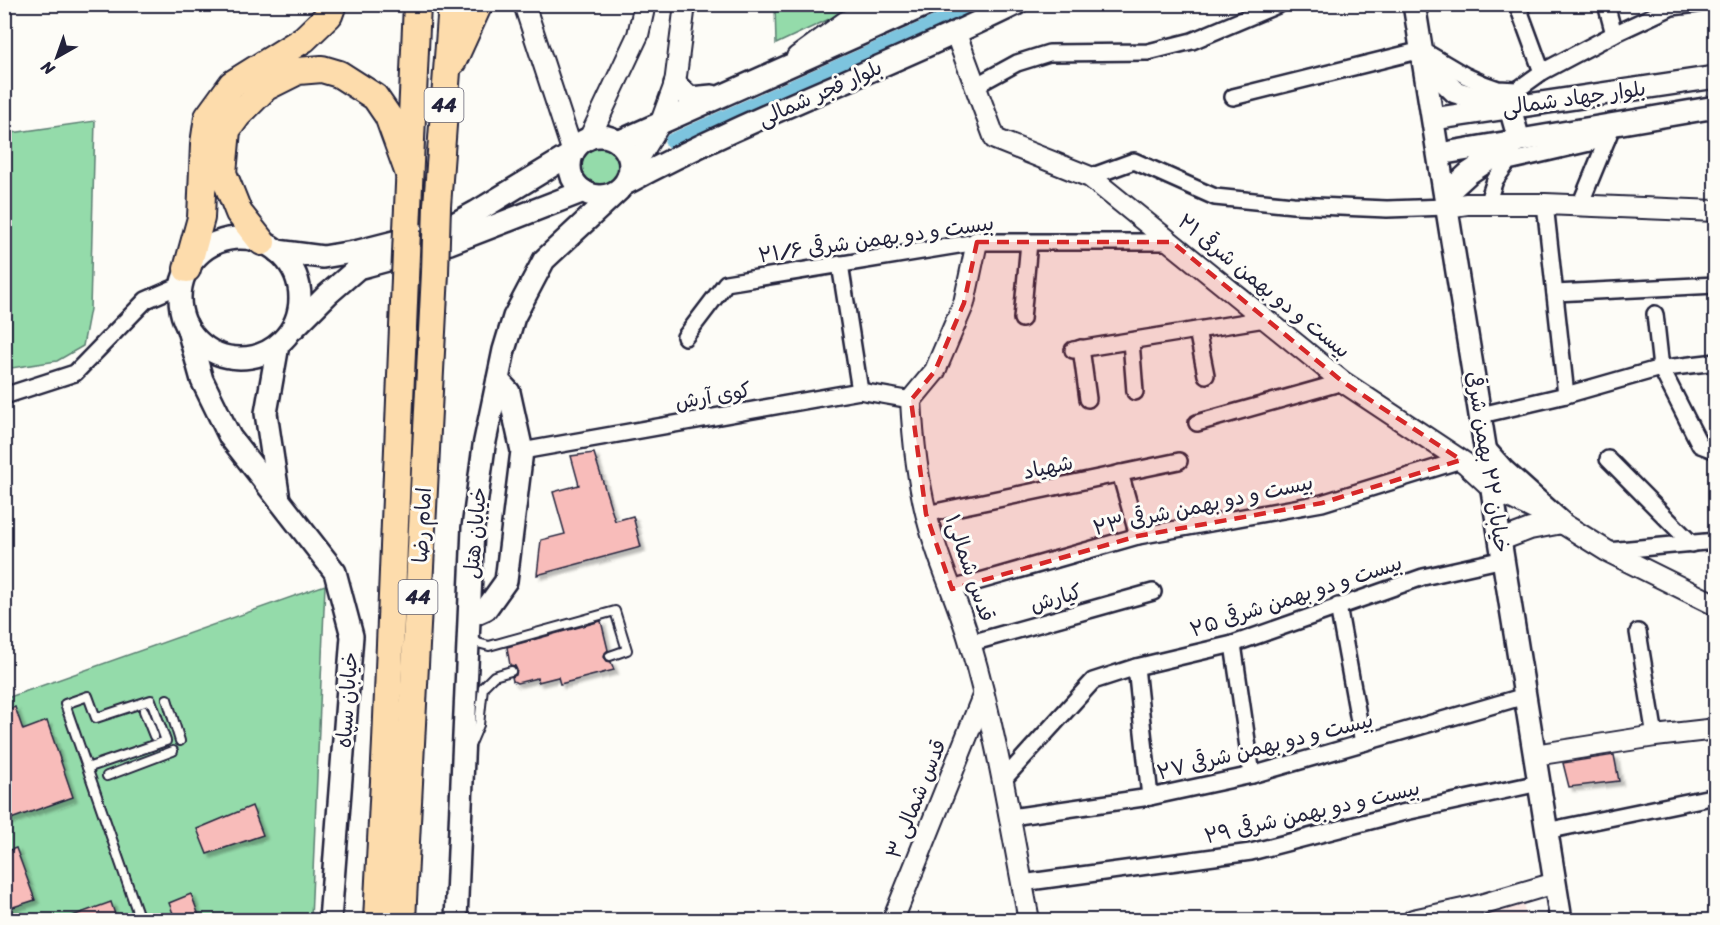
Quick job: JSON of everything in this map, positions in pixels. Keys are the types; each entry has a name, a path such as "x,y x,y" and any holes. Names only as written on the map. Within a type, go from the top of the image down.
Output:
{"highway":[{"path":"184,277 201,218 204,144 208,117 232,84 304,39 329,15 333,4"},
{"name":"44","path":"409,174 417,4"},
{"name":"44","path":"446,78 452,4"},
{"path":"446,78 479,4"},
{"path":"270,246 238,213 223,173 227,130 238,115 266,87 298,71 322,69 339,74 375,97 388,116 409,174"},
{"name":"امام رضا","path":"376,921 398,744 435,273 446,78"},
{"name":"امام رضا","path":"402,921 398,744 405,278 409,174"},
{"path":"361,921 398,744"},
{"path":"398,744 420,921"}],"main road":[{"name":"بلوار فجر شمالی","path":"618,142 928,4"},
{"name":"بلوار فجر شمالی","path":"624,183 675,157 956,34 1016,4"},
{"name":"خیابان ۲۲ بهمن شرقی","path":"1414,4 1439,154 1453,202 1481,415 1561,921"},
{"path":"1423,56 1455,92 1510,108 1519,140 1469,173 1453,202"},
{"name":"بلوار جهاد شمالی","path":"1433,119 1716,77"},
{"path":"675,84 690,98 725,95"},
{"name":"بلوار جهاد شمالی","path":"1439,154 1519,140 1611,131 1716,107"},
{"path":"573,153 571,170 578,186 584,191 602,196 624,183 629,158 625,149 618,142 599,136 583,142 573,153 445,229 359,251 323,257 270,246 245,238 228,239 212,245 198,255 184,277 180,306 187,326 197,340 211,351 228,357 246,358 263,354 284,339 328,294 358,268 450,243 584,191"},
{"name":"خیابان هتل","path":"456,921 473,528 484,446 504,350 514,317 544,260 624,183"},
{"path":"270,246 292,268 300,290 299,312 284,339"},
{"name":"خیابان سپاه","path":"187,326 202,380 230,437 335,572 352,636 330,921"},
{"name":"خیابان سپاه","path":"279,500 266,413 284,339"},
{"path":"469,624 486,609 506,581 522,451 509,392 498,380"},
{"path":"1487,452 1503,470 1562,523"}],"street":[{"path":"524,4 573,153"},
{"path":"589,139 638,35 645,4"},
{"path":"624,183 661,122 675,84 685,4"},
{"path":"781,69 845,22 881,4"},
{"path":"956,34 975,86 1017,63 1049,53 1148,52 1192,41 1280,4"},
{"path":"1517,4 1542,72"},
{"path":"1606,4 1614,34"},
{"path":"1233,97 1423,56 1498,89 1517,90 1542,72 1672,6 1696,4"},
{"name":"بیست و دو بهمن شرقی ۲۱","path":"975,86 995,139 1090,177 1343,382 1461,460 1493,489 1562,523 1607,551 1716,605"},
{"path":"1487,204 1495,180 1508,162 1611,131"},
{"path":"1580,206 1611,131"},
{"path":"1090,177 1134,161 1215,197 1293,205 1387,209 1453,202 1716,211"},
{"path":"1545,204 1566,395"},
{"path":"911,400 935,371 964,303 977,242"},
{"name":"بیست و دو بهمن شرقی ۲۱/۶","path":"685,337 726,283 977,242 1172,242"},
{"path":"1022,319 1029,242"},
{"path":"840,264 860,391"},
{"path":"4,396 75,373 146,300 184,277"},
{"path":"1556,293 1716,285"},
{"path":"1655,314 1661,368 1700,446 1716,452"},
{"path":"1088,399 1077,349 1265,319"},
{"path":"1197,330 1206,375"},
{"path":"1131,341 1135,392"},
{"path":"1481,415 1566,395 1661,368 1716,362"},
{"path":"1197,423 1343,382"},
{"name":"کوی آرش","path":"522,451 860,391 911,400"},
{"name":"قدس شمالی۱","path":"911,400 914,444 926,514 971,644 1011,817 1029,921"},
{"path":"1608,459 1692,544"},
{"name":"بیست و دو بهمن شرقی ۲۳","path":"952,589 1138,537 1322,502 1461,460"},
{"name":"شهیاد","path":"926,514 1179,461"},
{"path":"1120,474 1138,537"},
{"path":"1502,549 1530,529 1562,523"},
{"path":"1607,551 1716,541"},
{"name":"بیست و دو بهمن شرقی ۲۵","path":"1003,780 1093,681 1136,667 1233,644 1502,549"},
{"name":"کیارش","path":"971,644 1153,592"},
{"path":"1338,606 1363,743"},
{"path":"1638,632 1655,736"},
{"path":"1233,644 1252,775"},
{"path":"1136,667 1150,797"},
{"name":"قدس شمالی ۳","path":"893,921 983,696"},
{"name":"بیست و دو بهمن شرقی ۲۷","path":"1011,817 1150,797 1252,775 1525,696"},
{"path":"1534,755 1716,729"},
{"name":"بیست و دو بهمن شرقی ۲۹","path":"1022,883 1251,852 1401,813 1539,783"},
{"path":"1546,831 1716,796"},
{"path":"1413,921 1477,906 1555,883"}],"lane":[{"path":"469,624 478,643 489,646 615,611 627,650 610,656"},
{"path":"464,755 479,725 483,687 494,676 511,671"},
{"path":"87,768 166,741 152,700 96,718 88,696 65,704 87,768 140,921"},
{"path":"167,699 180,741"},
{"path":"144,711 154,736"},
{"path":"107,776 173,751"}],"highlighted area":[{"path":"977,242 1172,242 1343,382 1461,460 1322,503 1138,536 952,589 926,514 911,400 935,371 964,303"}],"shaded area":[{"path":"1523,903 1527,920 1461,920"}],"green space":[{"path":"775,4 859,5 776,44"},
{"path":"95,121 90,309 83,346 57,361 5,369 5,134"},
{"path":"600,145 615,152 622,167 615,182 600,189 585,182 578,167 585,152"},
{"path":"325,585 311,920 5,920 4,699"}],"building":[{"path":"594,453 615,521 633,516 641,547 537,575 541,540 565,534 553,492 579,485 571,456"},
{"path":"601,621 608,650 604,657 611,662 614,670 560,684 558,677 538,682 537,678 517,683 513,681 512,677 516,675 517,670 515,666 510,665 507,647"},
{"path":"15,707 23,730 47,721 73,797 8,820 4,810 4,711"},
{"path":"1614,755 1619,781 1569,787 1563,763"},
{"path":"252,806 263,835 207,854 197,829"},
{"path":"16,848 35,900 7,909 4,903 4,852"},
{"path":"191,894 201,921 176,921 169,903"},
{"path":"111,902 117,921 64,921 64,919"}],"waterway":[{"path":"672,141 979,4"}]}
